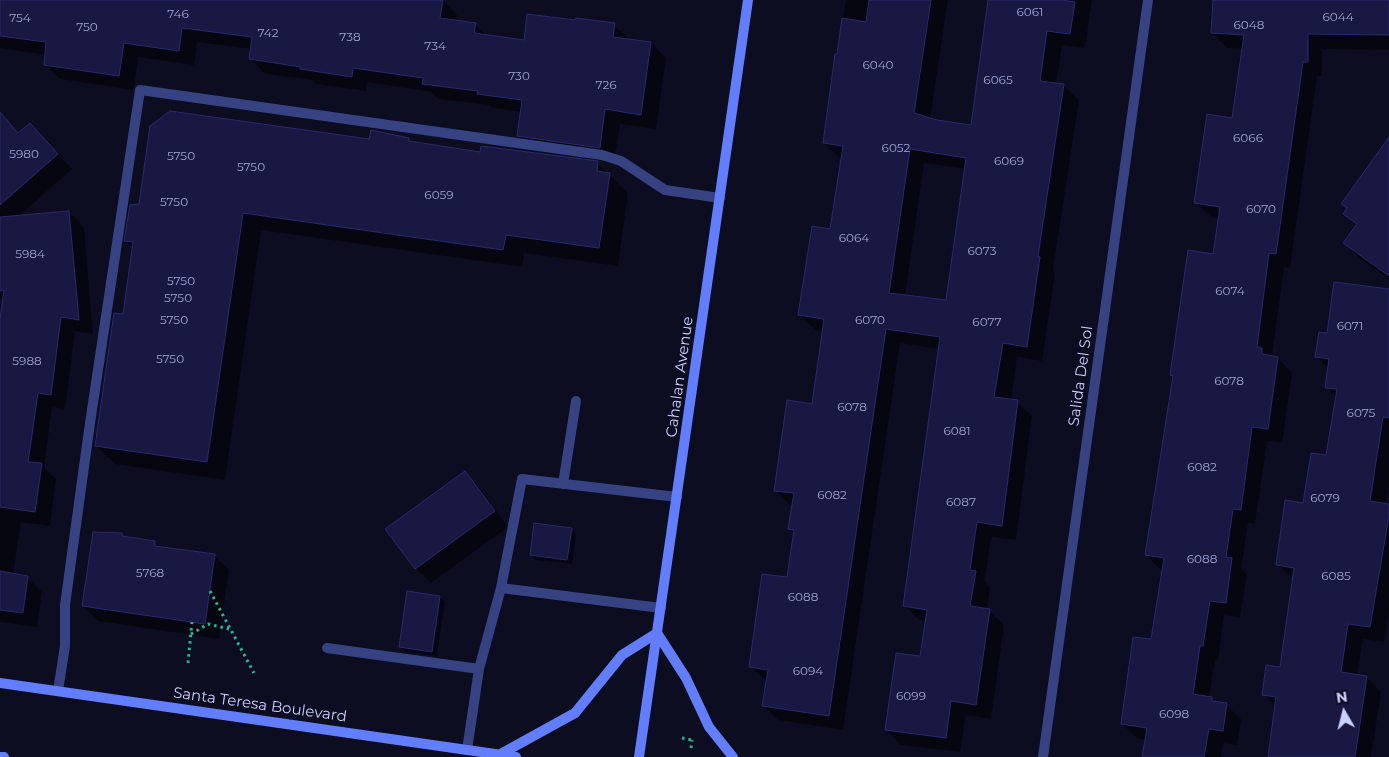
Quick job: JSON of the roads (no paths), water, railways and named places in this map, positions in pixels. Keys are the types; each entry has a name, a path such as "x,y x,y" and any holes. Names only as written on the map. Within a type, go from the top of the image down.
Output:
{"main road":[{"name":"Cahalan Avenue","path":"639,757 748,0"},
{"path":"499,754 575,714 622,655 657,633 686,678 709,727 733,757"},
{"name":"Santa Teresa Boulevard","path":"0,683 516,757"}],"street":[{"name":"Salida Del Sol","path":"1043,757 1148,0"},
{"path":"58,691 65,646 65,605 140,90 602,155 621,161 665,190 720,198"},
{"path":"563,484 576,401"},
{"path":"467,750 479,669 501,588 522,479 677,497"},
{"path":"501,588 661,608"},
{"path":"327,648 479,669"}]}
